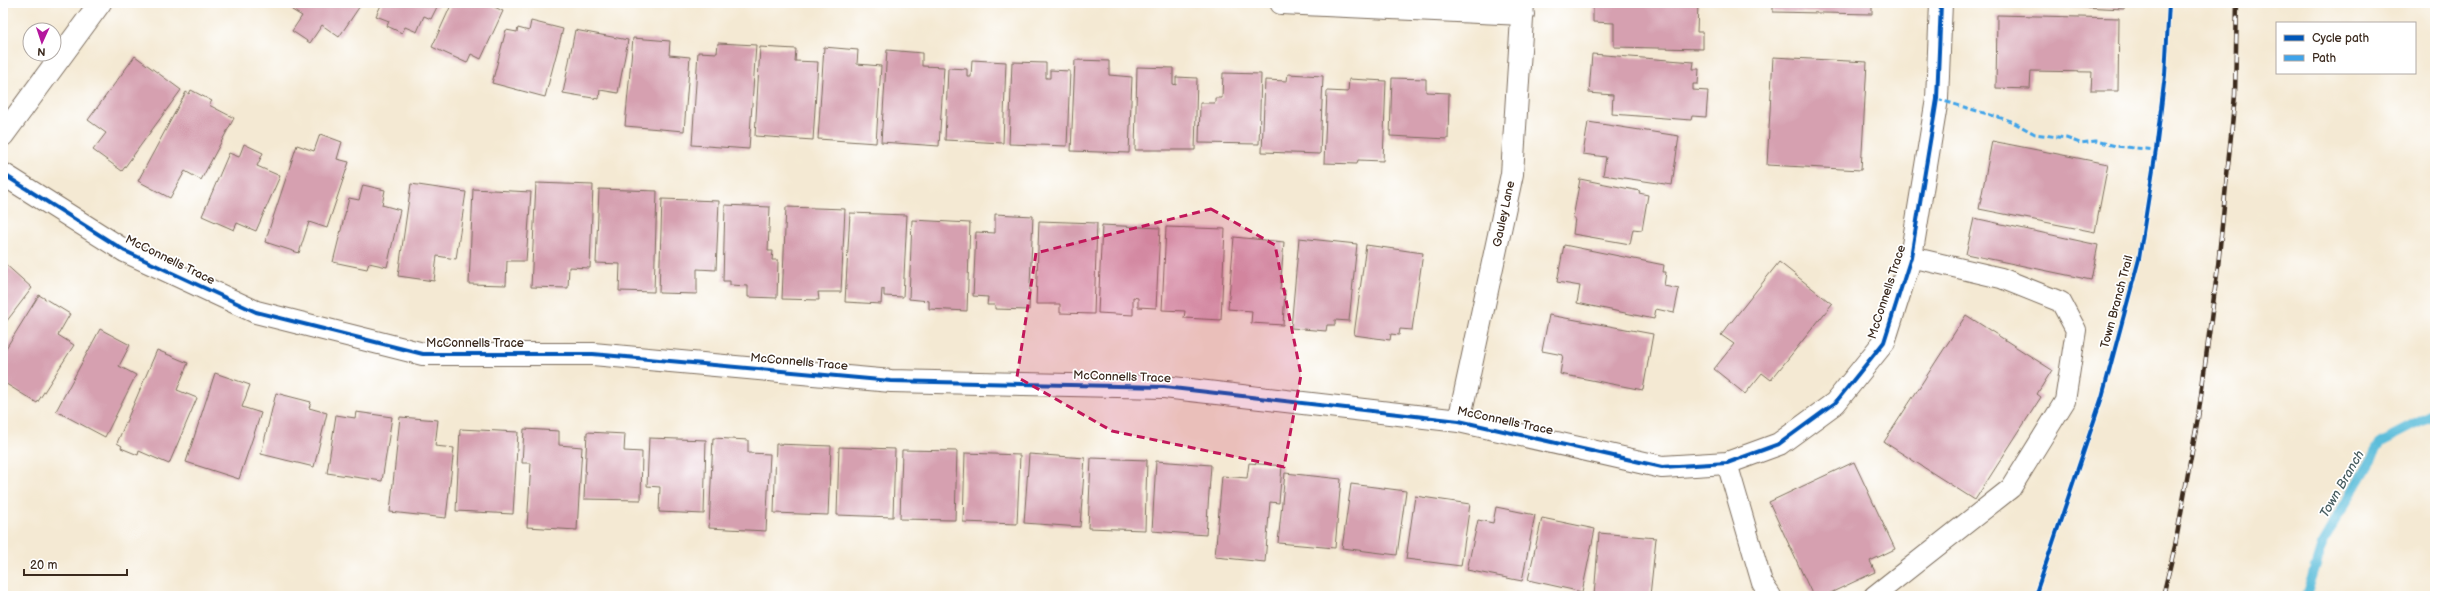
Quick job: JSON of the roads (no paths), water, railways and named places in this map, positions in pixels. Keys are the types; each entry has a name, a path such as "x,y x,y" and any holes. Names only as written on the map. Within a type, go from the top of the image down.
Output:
{"street":[{"path":"3,136 100,3"},
{"path":"1281,3 1523,9"},
{"name":"McConnells Trace","path":"3,174 125,251 256,312 423,354 592,354 891,381 1164,387 1459,421 1662,467 1727,463 1779,444 1835,403 1884,342 1911,257 1937,99 1941,3"},
{"name":"Gauley Lane","path":"1459,421 1512,174 1523,9"}],"lane":[{"path":"1874,596 2011,488 2065,402 2076,330 2061,302 2001,278 1911,257"},
{"path":"1727,463 1762,583 1771,596"}],"waterway":[{"name":"Town Branch","path":"2306,596 2323,542 2381,442 2435,414"}],"railway":[{"path":"2163,596 2175,546 2198,418 2218,266 2235,95 2237,3"}]}
